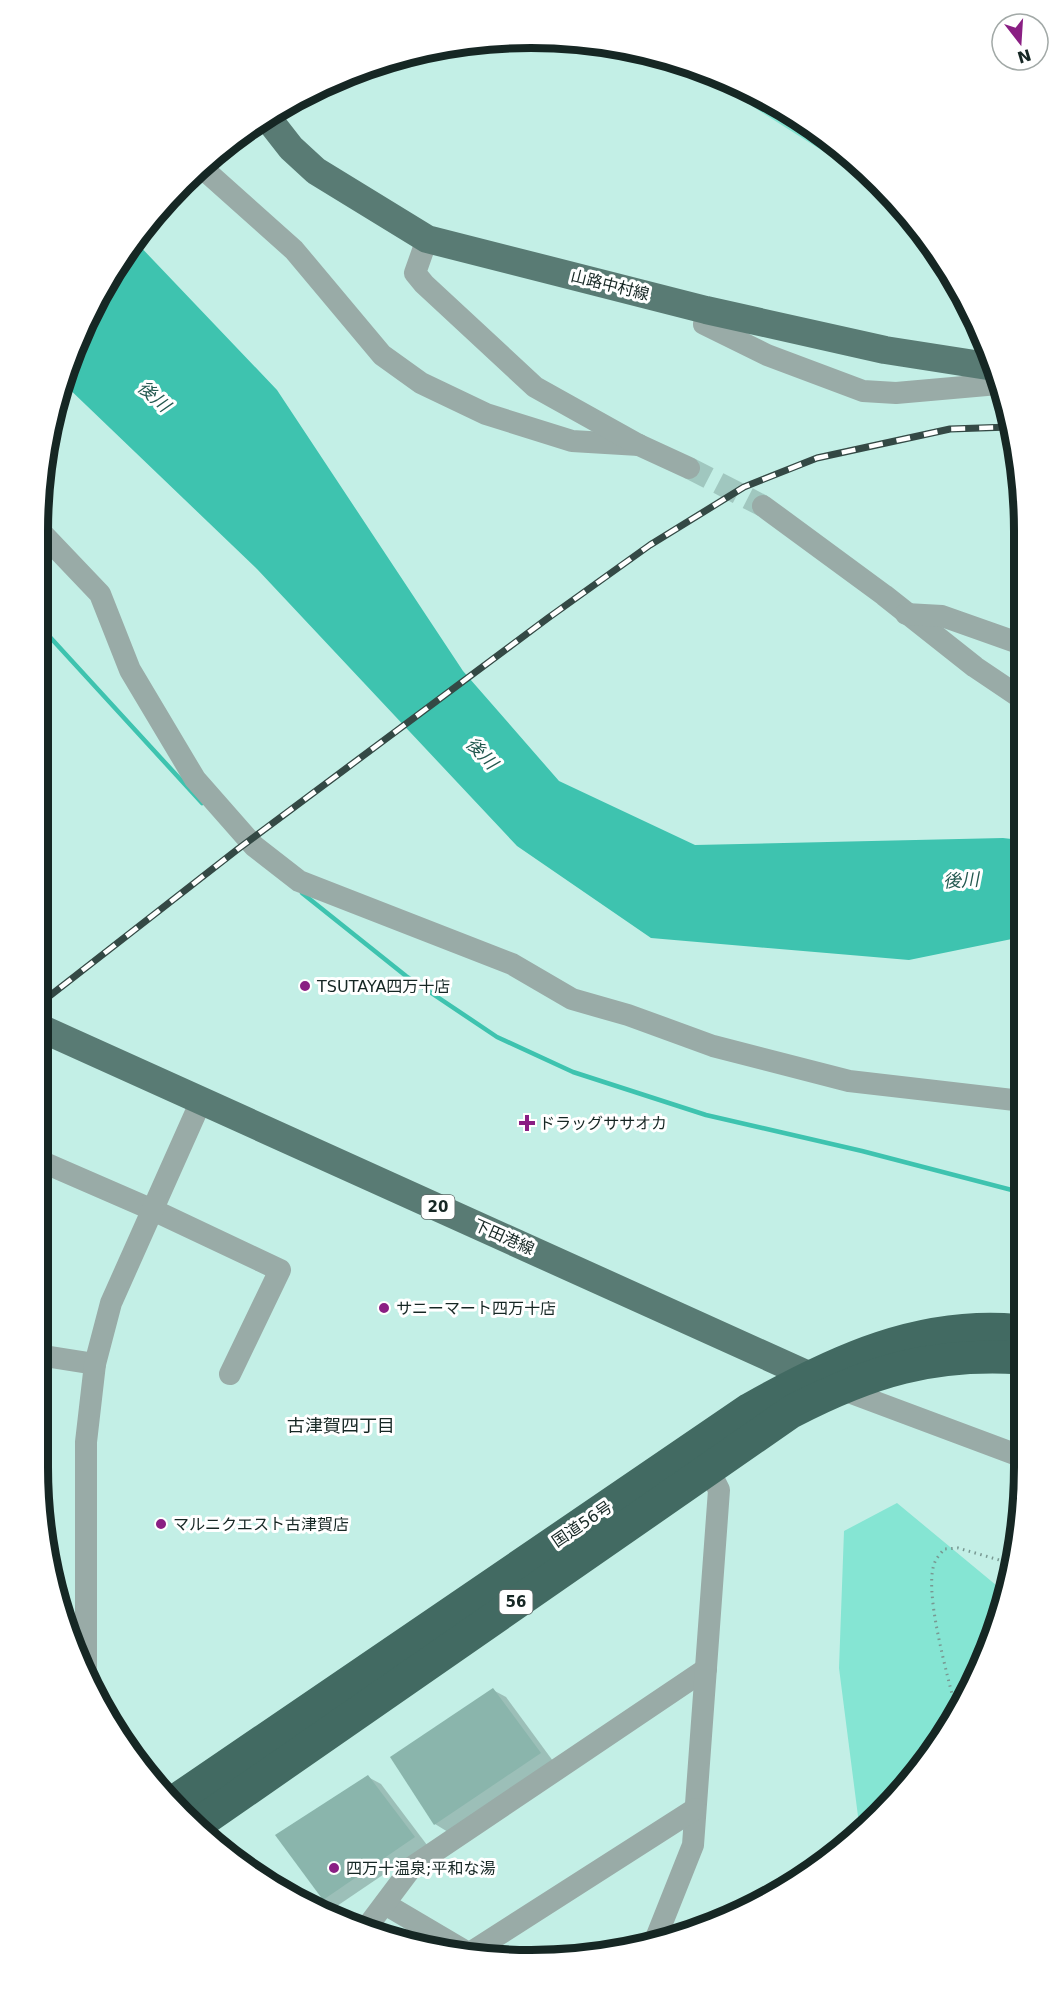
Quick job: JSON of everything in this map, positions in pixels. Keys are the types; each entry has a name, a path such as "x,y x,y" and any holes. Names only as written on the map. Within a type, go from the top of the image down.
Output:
{"highway":[{"name":"国道56号","path":"202,1821 709,1470 824,1382 880,1346 934,1333 1014,1329"},
{"name":"国道56号","path":"179,1798 750,1409 824,1382 862,1378 930,1361 979,1356 1014,1358"}],"main road":[{"name":"山路中村線","path":"272,124 291,148 316,171 427,239 706,310 885,350 984,365"},
{"name":"下田港線","path":"48,1033 824,1382"}],"street":[{"path":"208,173 294,250 382,355 422,383 486,414 572,441 639,445"},
{"path":"427,239 415,273 535,387 639,445 689,468"},
{"path":"706,310 704,324 767,355 863,391 896,393 991,385"},
{"path":"763,506 975,667 1014,693"},
{"path":"48,539 100,594 130,670 195,779 254,846 299,881 512,964 572,999 628,1015 713,1046 849,1081 1014,1100"},
{"path":"906,614 942,616 1014,642"},
{"path":"86,1654 86,1442 95,1364 111,1303 201,1101"},
{"path":"48,1164 153,1210 280,1270 230,1374"},
{"path":"48,1357 95,1364"},
{"path":"824,1382 1014,1453"},
{"path":"658,1933 693,1845 719,1490 709,1470"},
{"path":"371,1922 412,1867 706,1669"},
{"path":"479,1947 695,1809"},
{"path":"385,1904 452,1943"}],"path":[{"path":"954,1700 937,1631 932,1588 934,1561 945,1549 958,1548 1005,1562"}],"shaded area":[{"path":"726,89 799,129 847,167"},
{"path":"897,1503 999,1588 977,1652 964,1681 933,1735 894,1785 859,1822 839,1668 844,1531"}],"water":[{"name":"後川","path":"141,247 277,390 463,671 559,781 695,845 1014,839 1014,939 909,960 651,938 517,846 257,569 70,389 98,317"}],"building":[{"path":"493,1688 541,1753 434,1825 390,1757"},
{"name":"四万十温泉;平和な湯","path":"368,1775 415,1837 323,1900 275,1835"}],"waterway":[{"path":"48,635 202,803"},
{"path":"302,893 406,976 497,1037 573,1072 706,1115 862,1151 1014,1191"}],"tunnel":[{"path":"689,468 763,506"}],"railway":[{"path":"48,997 238,849 548,618 650,545 744,487 817,458 950,429 1003,427"}],"place":[{"name":"TSUTAYA四万十店","path":"305,986"},
{"name":"ドラッグササオカ","path":"527,1123"},
{"name":"サニーマート四万十店","path":"384,1308"},
{"name":"マルニクエスト古津賀店","path":"161,1524"},
{"name":"四万十温泉;平和な湯","path":"334,1868"}],"district":[{"name":"古津賀四丁目","path":"341,1425"}]}
